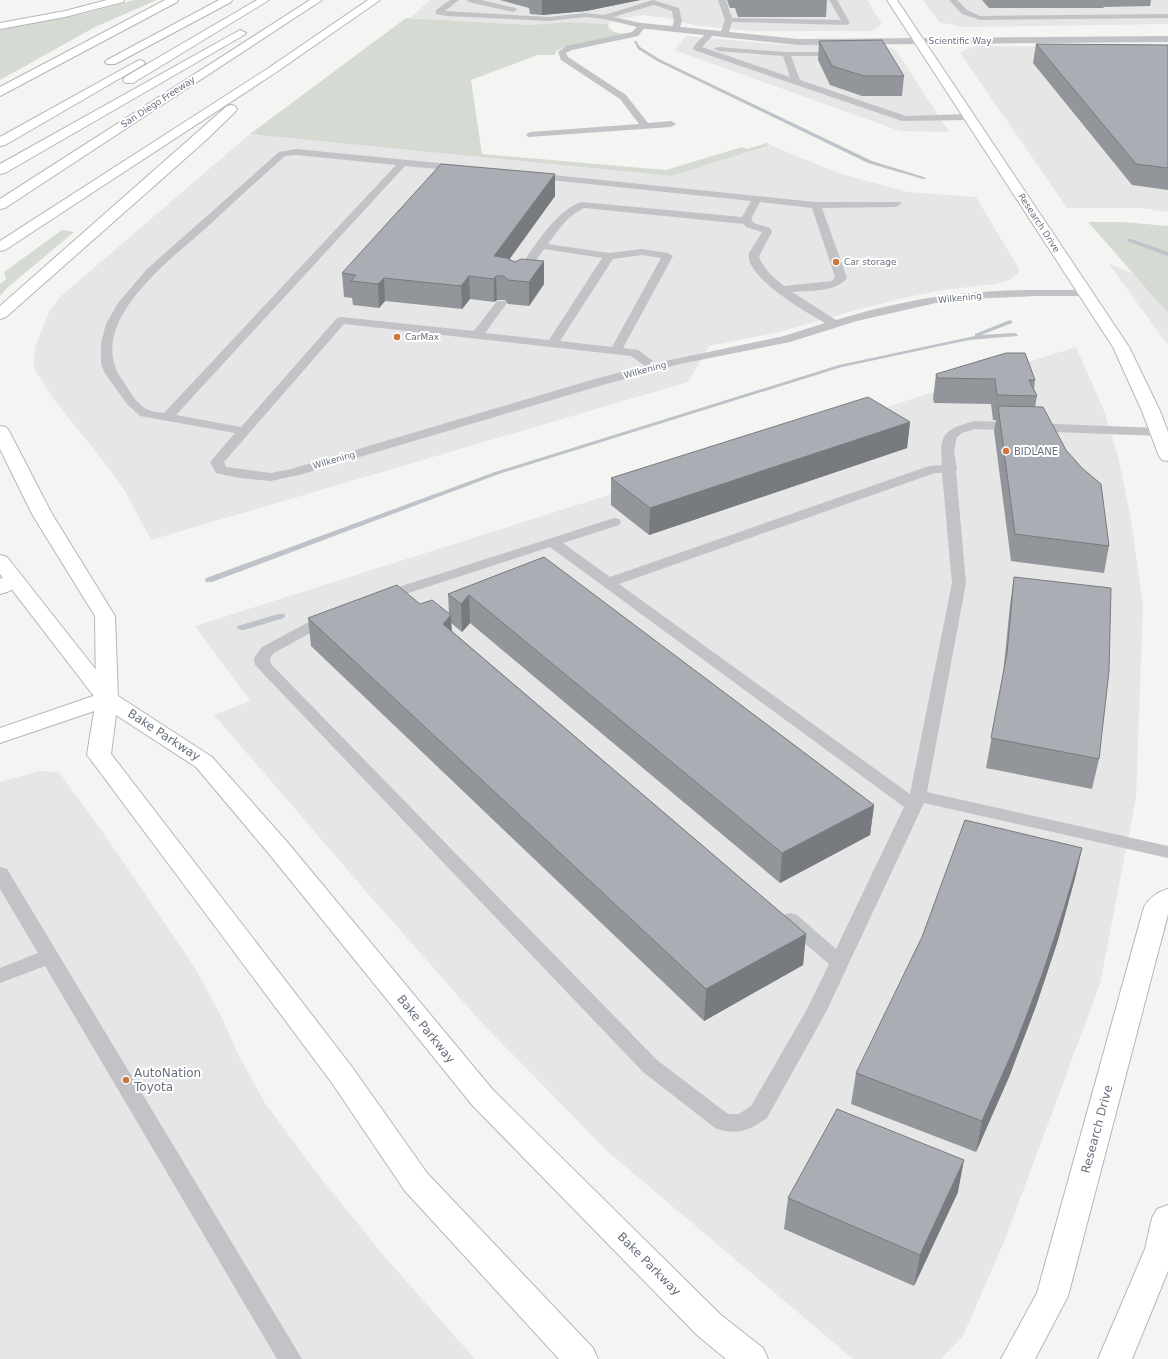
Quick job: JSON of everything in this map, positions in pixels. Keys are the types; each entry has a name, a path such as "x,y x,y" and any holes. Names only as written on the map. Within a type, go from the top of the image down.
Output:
{"main road":[{"path":"0,26 65,14 120,0"},
{"path":"0,92 173,0"},
{"path":"102,67 227,0"},
{"path":"3,146 250,0"},
{"path":"3,146 264,0"},
{"path":"270,16 298,0"},
{"name":"San Diego Freeway","path":"0,205 317,0"},
{"path":"0,247 271,71 375,0"},
{"name":"Research Drive","path":"892,0 1121,347 1160,432 1168,456"},
{"path":"0,170 250,28"},
{"path":"0,314 200,138 271,71"},
{"path":"0,431 42,514 105,616 107,698 99,755 210,899 342,1075 416,1182 581,1359"},
{"name":"Bake Parkway","path":"0,562 7,583 107,698 204,762 279,849 483,1098 709,1325 751,1359"},
{"path":"0,736 107,698"},
{"name":"Research Drive","path":"1018,1359 1052,1296 1157,907 1168,898"},
{"path":"1116,1359 1161,1249 1168,1218"}],"street":[{"name":"Scientific Way","path":"642,26 798,42 1145,28"},
{"name":"Scientific Way","path":"916,37 1168,39"}],"lane":[{"path":"455,0 438,12 446,14 549,19 585,15 604,17 642,26 635,34 569,48 562,52 564,58 623,97 646,126"},
{"path":"471,0 518,11 518,18"},
{"path":"722,0 729,20 724,35"},
{"path":"729,20 846,23 833,0"},
{"path":"953,0 961,11 971,16 980,18 1088,16 1094,23 1103,25 1110,23 1103,16 1168,16"},
{"path":"604,17 651,1 676,10 678,21 675,30"},
{"path":"697,48 711,34"},
{"path":"697,48 786,54 848,54"},
{"path":"697,48 905,119 969,117"},
{"path":"786,54 796,82"},
{"path":"531,135 671,124"},
{"path":"466,169 296,152 282,154 133,289 124,301 110,328 106,346 107,364 115,379 137,409 144,413 244,431 341,320 634,353 654,367"},
{"path":"166,417 403,163"},
{"path":"521,175 816,205 896,204"},
{"path":"747,222 746,219 757,199"},
{"path":"515,281 559,221 570,211 582,205 747,222 752,226 766,230 767,232 754,256 755,264 761,272 799,303 835,324"},
{"path":"782,289 830,285 836,283 840,278 816,205"},
{"path":"542,246 608,256 642,252 668,256 616,351"},
{"path":"552,344 608,256"},
{"name":"Wilkening","path":"244,431 217,462 221,470 239,474 271,477 294,472 602,381 654,367 786,339 854,318 936,300 1001,294 1085,293"},
{"path":"477,335 501,303"},
{"path":"345,610 330,616 268,650 262,658 263,665 650,1066 723,1122 743,1123 759,1112 816,1012 915,801 958,583 950,469 947,451 948,438 952,433 975,425 1160,432"},
{"path":"607,583 934,470 950,469"},
{"path":"366,602 408,596 552,542 614,522"},
{"path":"552,542 607,583 915,801 1168,852"},
{"path":"0,872 290,1359"},
{"path":"778,910 839,962"},
{"path":"0,976 50,956"}],"shaded area":[{"path":"134,0 157,0 95,27 0,80 0,30 83,14"},
{"path":"430,0 867,0 882,24 872,31 751,31 693,25 667,18 643,15 618,19 608,24 565,22 531,25 410,18"},
{"path":"923,0 1168,0 1168,24 962,27 939,22"},
{"path":"406,18 531,25 565,22 608,24 609,28 614,32 624,34 567,46 556,51 555,55 538,55 471,80 482,154 666,170 742,147 747,149 767,143 770,145 671,176 250,134"},
{"path":"686,36 788,45 886,46 896,50 949,132 900,131 674,50"},
{"path":"974,46 1168,47 1168,212 1141,208 1067,208 960,53"},
{"name":"CarMax","path":"250,134 671,176 770,145 841,174 908,192 976,197 1019,269 1018,273 1010,280 995,284 943,290 909,297 856,310 779,332 709,346 688,382 151,540 125,491 104,462 55,401 36,372 34,366 35,347 49,312 60,297"},
{"path":"1088,222 1124,222 1168,226 1168,313"},
{"path":"62,230 74,232 7,288 0,296 0,284 6,279 4,272"},
{"path":"1108,263 1168,287 1168,345"},
{"path":"1076,347 1103,408 1117,452 1131,519 1143,606 1136,798 1100,984 1004,1242 963,1336 941,1359 853,1359 607,1151 482,1023 214,715 250,701 195,626"},
{"name":"AutoNation Toyota","path":"39,771 59,772 111,844 195,968 221,1016 239,1056 265,1103 320,1177 383,1255 475,1359 0,1359 0,782"}],"building":[{"path":"882,40 904,76 864,76 832,66 819,41"},
{"path":"1036,44 1168,45 1168,168 1136,164"},
{"path":"441,164 555,174 494,256 507,258 515,262 521,259 544,261 529,282 508,280 504,276 496,276 494,279 469,276 461,286 384,278 378,284 351,281 356,275 342,273"},
{"path":"1006,353 1025,353 1035,380 1029,380 1037,396 997,395 995,379 937,378 936,374"},
{"path":"868,397 910,422 650,508 611,478"},
{"path":"998,406 1043,407 1066,450 1082,468 1101,484 1109,546 1015,534"},
{"path":"544,557 874,805 782,853 469,595 461,604 448,594"},
{"path":"1014,577 1111,588 1109,671 1099,759 991,738 1007,653"},
{"path":"397,585 420,604 432,600 451,615 443,624 806,934 706,989 308,618"},
{"path":"965,820 1082,848 1042,975 1015,1046 982,1121 856,1073 922,937"},
{"path":"837,1109 964,1160 920,1255 788,1198"}],"waterway":[{"path":"635,42 639,48 658,60 870,162 925,178"},
{"path":"1129,240 1168,254"},
{"path":"977,335 1010,322"},
{"path":"209,580 497,473 841,366 969,338 1015,335"},
{"path":"241,628 281,616"}],"place":[{"name":"Car storage","path":"836,262"},
{"name":"CarMax","path":"397,337"},
{"name":"BIDLANE","path":"1006,451"},
{"name":"AutoNation Toyota","path":"126,1080"}]}
